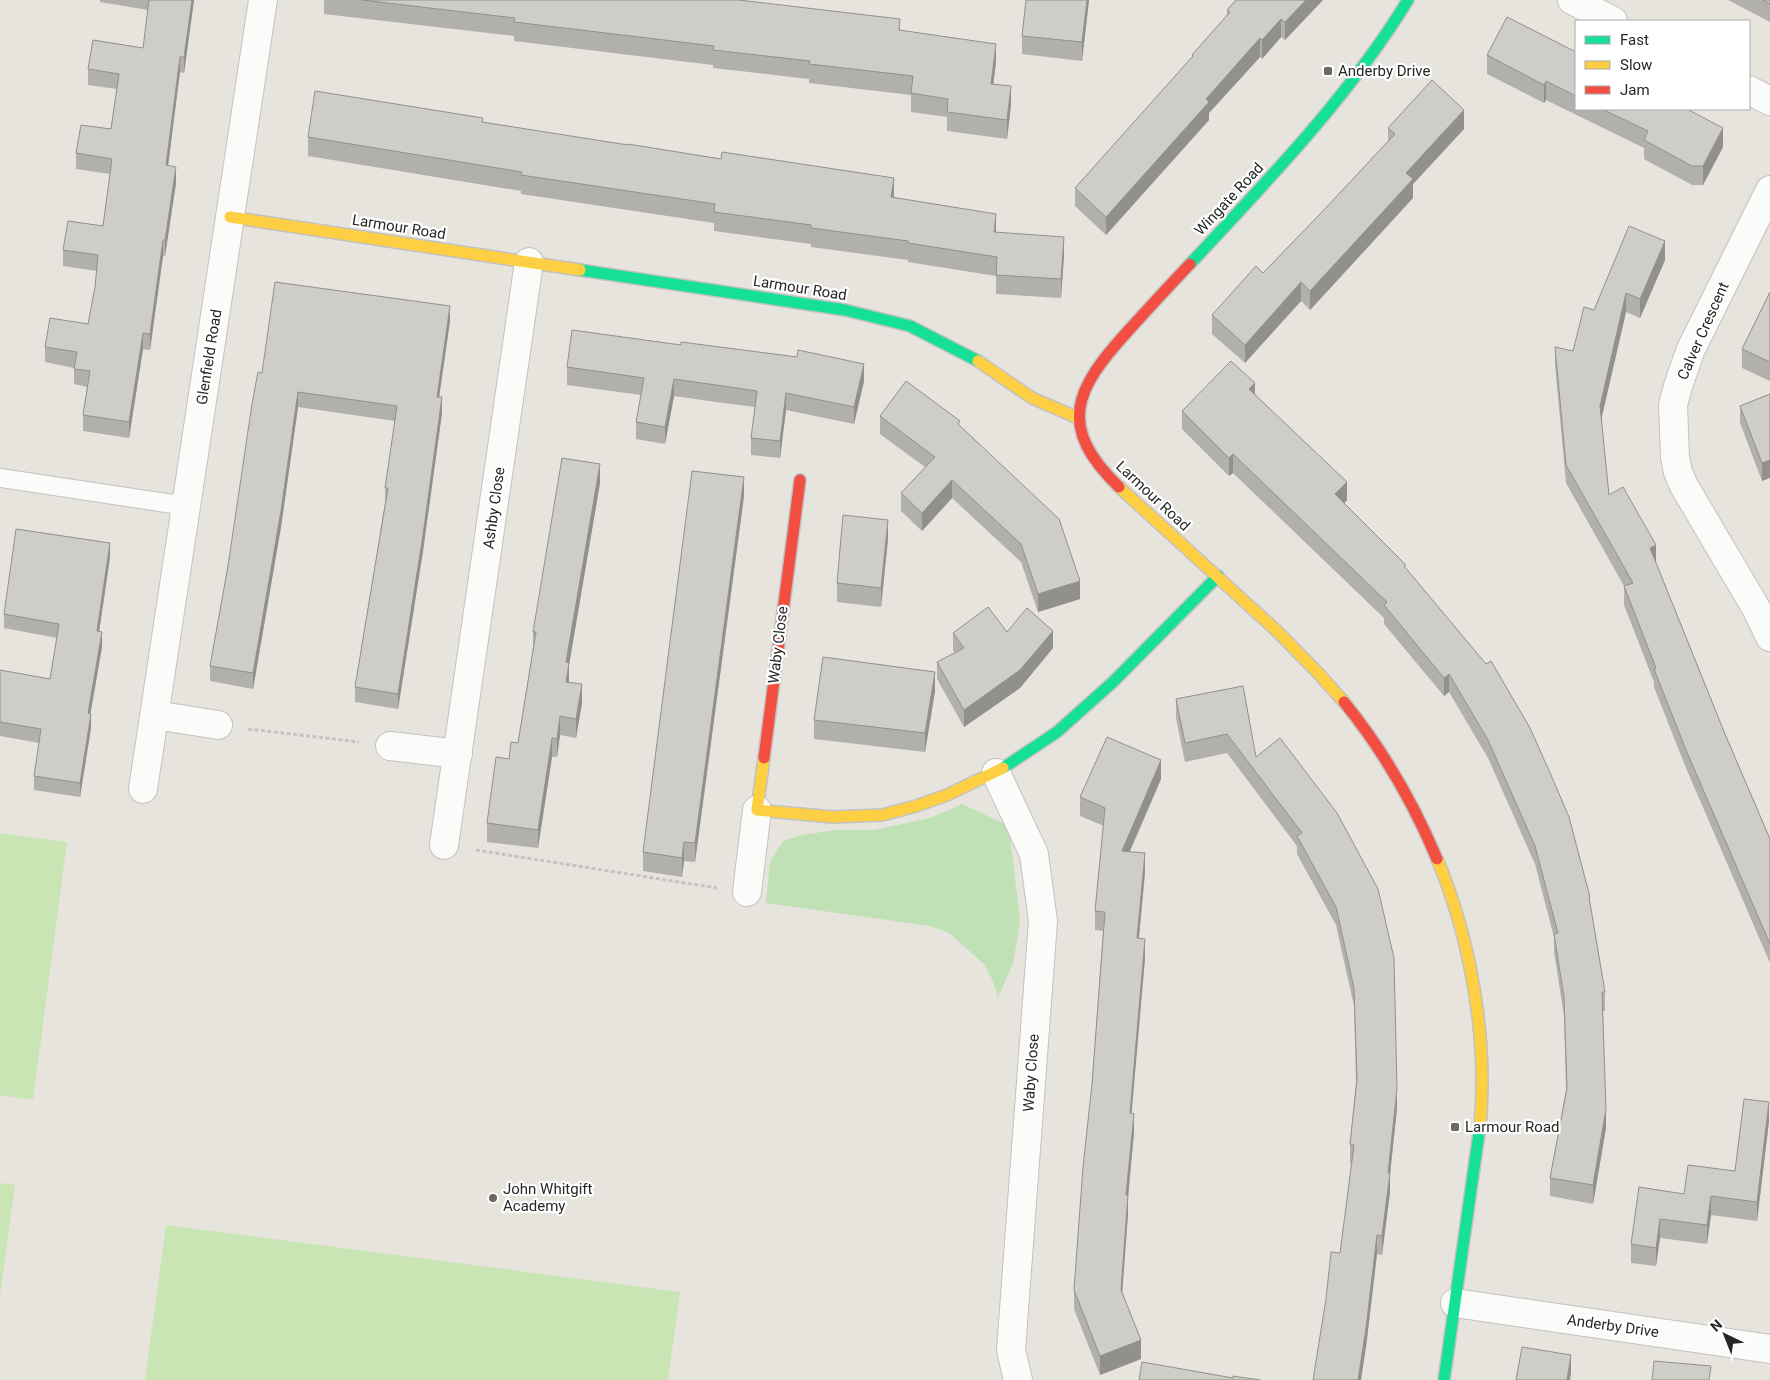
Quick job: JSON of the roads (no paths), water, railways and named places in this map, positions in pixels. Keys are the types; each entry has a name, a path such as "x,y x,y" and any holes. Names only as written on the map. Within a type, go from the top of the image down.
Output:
{"street":[{"name":"Glenfield Road","path":"143,788 263,0"},
{"name":"Wingate Road","path":"1078,418 1080,397 1090,376 1107,354 1310,135 1384,38 1408,0"},
{"path":"1572,0 1611,20"},
{"path":"1750,91 1770,101"},
{"name":"Calver Crescent","path":"1770,190 1692,348 1673,405 1673,426 1675,457 1678,472 1684,486 1756,608 1770,637"},
{"name":"Larmour Road","path":"230,217 845,310 910,326 980,362 1032,398 1078,418 1080,432 1086,446 1094,460 1105,472 1218,576 1343,699 1376,743 1410,798 1436,854 1454,902 1468,957 1477,1010 1481,1112 1444,1380"},
{"name":"Ashby Close","path":"444,845 529,262"},
{"name":"Waby Close","path":"747,892 800,480"},
{"path":"757,810 833,817 882,815 916,806 946,795 996,773 1057,732 1071,720 1113,682 1218,576"},
{"path":"154,715 218,725"},
{"path":"390,746 458,754"},
{"name":"Waby Close","path":"996,773 1034,854 1042,921 1011,1350 1018,1380"},
{"name":"Anderby Drive","path":"1455,1303 1770,1349"}],"lane":[{"path":"0,478 186,506"}],"place":[{"name":"Anderby Drive","path":"1328,71"},
{"name":"Larmour Road","path":"1455,1127"},
{"name":"John Whitgift Academy","path":"493,1198"}]}
